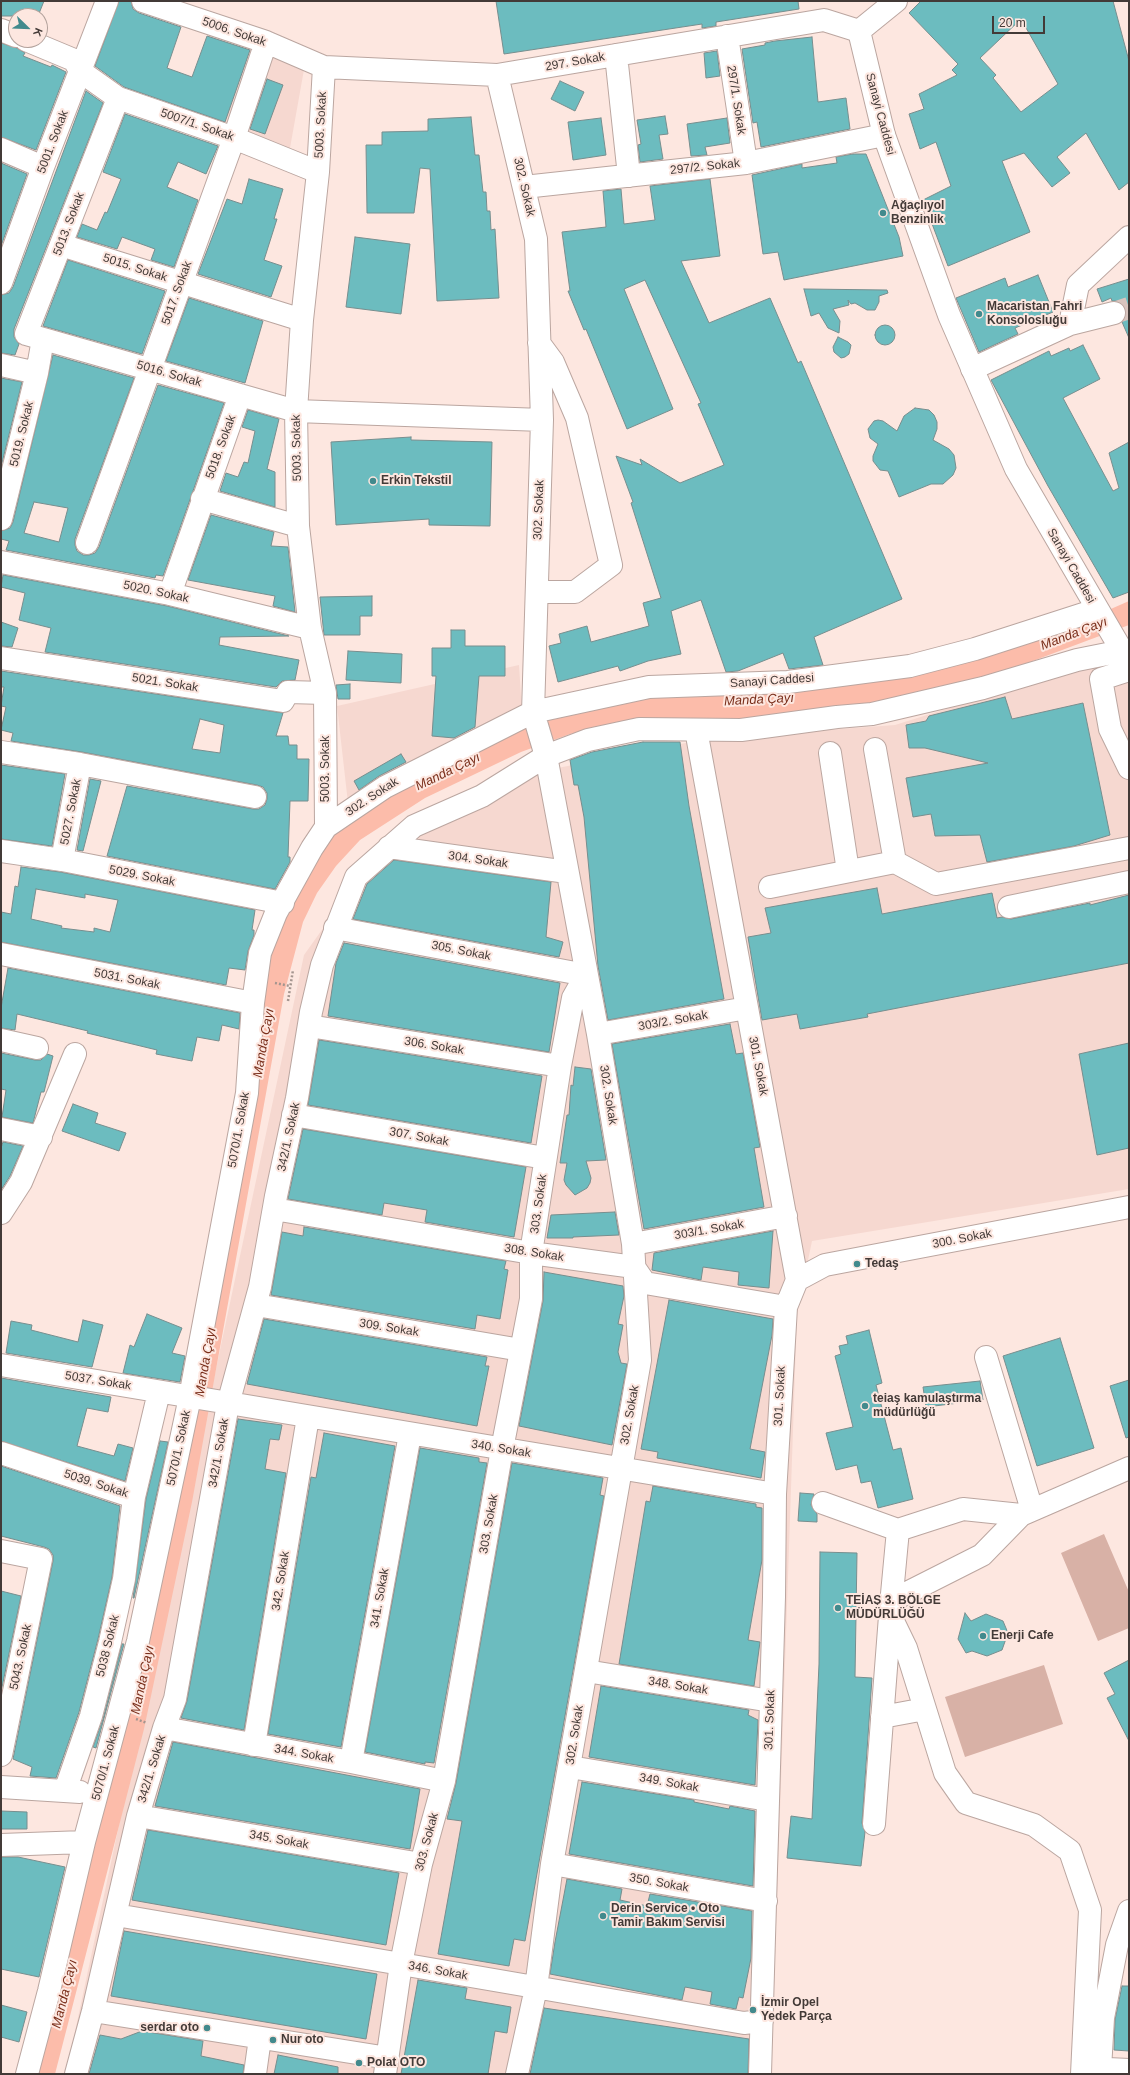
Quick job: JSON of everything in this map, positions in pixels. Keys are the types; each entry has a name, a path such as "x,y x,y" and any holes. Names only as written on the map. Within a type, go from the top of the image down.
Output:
{"street":[{"name":"5001. Sokak","path":"1,284 7,248 43,167 106,1"},
{"name":"5006. Sokak","path":"143,1 266,42 324,67"},
{"path":"859,31 896,1"},
{"name":"297. Sokak","path":"324,67 497,75 824,20 859,31"},
{"name":"Sanayi Caddesi","path":"859,31 884,136 949,315 1016,469 1125,658"},
{"name":"297/1. Sokak","path":"727,36 746,163"},
{"name":"5017. Sokak","path":"86,543 234,138 266,42"},
{"name":"5007/1. Sokak","path":"45,48 74,60 80,71 118,98 234,138 318,172"},
{"path":"616,55 629,176"},
{"name":"5003. Sokak","path":"324,67 318,172 302,320 296,411 298,526 310,628 325,693 326,827"},
{"name":"302. Sokak","path":"497,75 536,239 542,420 533,712 546,756 598,1034 632,1244 640,1360 552,1864 536,1988 517,2074"},
{"name":"5013. Sokak","path":"43,339 26,334 118,98"},
{"name":"297/2. Sokak","path":"524,187 746,163 884,136"},
{"path":"1,149 43,167"},
{"path":"1070,324 1078,285 1129,237"},
{"name":"5015. Sokak","path":"61,245 302,320"},
{"path":"972,369 1070,324 1114,313"},
{"name":"5016. Sokak","path":"43,339 296,411 542,420"},
{"name":"5019. Sokak","path":"1,519 37,373 43,339"},
{"path":"537,592 575,592 611,565 577,418 553,362 539,343"},
{"path":"1,365 37,373"},
{"name":"5018. Sokak","path":"170,594 202,499 240,395"},
{"path":"202,499 298,526"},
{"name":"5020. Sokak","path":"1,562 170,594 310,628"},
{"name":"Sanayi Caddesi","path":"533,712 649,687 788,682 910,666 975,649 1098,612"},
{"name":"5021. Sokak","path":"1,658 283,701 288,692 325,693"},
{"path":"1125,658 1101,679 1110,729 1129,768"},
{"name":"342/1. Sokak","path":"76,2074 93,2011 138,1816 164,1728 175,1699 228,1404 256,1305 293,1115 308,1026 322,965 335,928 356,877 414,826 482,796 546,756 588,740 639,729 741,730 837,717 872,714 983,688 1077,660 1125,658"},
{"name":"302. Sokak","path":"326,827 385,786 533,712"},
{"name":"301. Sokak","path":"696,730 797,1280 786,1307 775,1494 766,1901 760,2074"},
{"path":"875,749 895,862"},
{"path":"1,752 80,764 255,797"},
{"path":"830,753 848,871"},
{"name":"5027. Sokak","path":"62,860 80,764"},
{"name":"5070/1. Sokak","path":"27,2074 49,1991 84,1842 120,1713 138,1641 192,1397 247,1093 253,1003 260,953 276,913 283,903 312,848 326,827"},
{"name":"304. Sokak","path":"389,847 567,872"},
{"path":"770,886 895,862 936,884 1129,848"},
{"name":"5029. Sokak","path":"1,851 62,860 283,903"},
{"path":"1009,907 1129,882"},
{"name":"305. Sokak","path":"335,928 586,975"},
{"name":"5031. Sokak","path":"1,954 253,1003"},
{"name":"303. Sokak","path":"387,2066 402,1964 421,1864 444,1781 502,1449 531,1299 531,1253 560,1066 573,998 586,975"},
{"name":"303/2. Sokak","path":"598,1034 747,1008"},
{"name":"306. Sokak","path":"308,1026 560,1066"},
{"path":"1,1040 37,1048"},
{"path":"1,1213 11,1180 40,1137 75,1054"},
{"name":"307. Sokak","path":"293,1115 546,1158"},
{"path":"1,1129 40,1137"},
{"name":"300. Sokak","path":"797,1280 825,1265 1129,1207"},
{"name":"308. Sokak","path":"274,1209 531,1253 634,1267"},
{"name":"303/1. Sokak","path":"632,1244 786,1216"},
{"path":"634,1267 645,1283 786,1307"},
{"name":"309. Sokak","path":"256,1305 521,1350"},
{"path":"986,1357 1026,1512"},
{"name":"5037. Sokak","path":"1,1365 228,1404"},
{"name":"5039. Sokak","path":"1,1453 134,1497 159,1392"},
{"name":"340. Sokak","path":"228,1404 775,1494"},
{"name":"342. Sokak","path":"254,1745 308,1417"},
{"name":"341. Sokak","path":"350,1762 410,1434"},
{"path":"890,1608 982,1555 1026,1512 1129,1468"},
{"name":"5038 Sokak","path":"65,1791 91,1716 110,1642 124,1579 134,1497"},
{"path":"823,1503 898,1530 964,1508 1026,1512"},
{"path":"874,1824 890,1608 898,1530"},
{"name":"5043. Sokak","path":"1,1551 41,1559 1,1755"},
{"path":"890,1608 906,1648 945,1773 966,1803 1034,1825 1070,1851 1090,1910 1088,2070"},
{"name":"348. Sokak","path":"586,1670 771,1701"},
{"path":"882,1717 925,1709"},
{"name":"344. Sokak","path":"164,1728 444,1781"},
{"name":"349. Sokak","path":"570,1767 768,1800"},
{"path":"1,1787 98,1793"},
{"name":"345. Sokak","path":"138,1816 421,1864"},
{"path":"1,1845 84,1842"},
{"name":"350. Sokak","path":"552,1864 766,1901"},
{"path":"1088,2070 1103,2018 1117,1945 1129,1911"},
{"name":"346. Sokak","path":"116,1915 744,2023 762,2021"},
{"path":"93,2011 260,2038 387,2066"},
{"path":"255,2074 260,2038"},
{"path":"1088,2070 1129,2070"}],"path":[{"path":"288,1000 294,970"},
{"path":"120,1713 164,1728"}],"shaded area":[{"path":"212,26 305,64 290,148 184,109"},
{"path":"1129,652 1129,1189 812,1241 797,1313 771,2074 66,2074 304,955 381,847 532,773 706,739 895,725"},
{"path":"519,665 522,712 348,803 337,706"},
{"path":"1104,1534 1129,1592 1129,1628 1098,1641 1061,1553"},
{"path":"1044,1665 1063,1724 965,1757 945,1697"}],"water":[{"name":"Manda Çayı","path":"1129,601 1129,625 990,677 857,708 746,718 630,723 570,734 521,752 425,798 360,840 336,866 317,893 303,922 284,994 192,1502 144,1729 55,2074 34,2074 111,1776 267,968 283,908 334,834 358,812 516,728 643,693 734,689 1079,623"}],"building":[{"path":"1,1 44,1 41,8 8,8 8,16 1,16"},
{"path":"119,1 131,1 133,9 139,13 181,27 167,68 192,77 207,36 250,50 225,122 124,87 95,66"},
{"path":"496,1 798,1 799,9 716,22 716,26 702,28 702,24 504,54"},
{"path":"921,1 1113,1 1129,61 1129,182 1119,190 1086,133 1057,157 1070,173 1052,187 1024,153 1002,161 1030,232 948,266 923,200 951,186 936,142 920,149 909,114 924,109 919,94 957,75 952,70 958,64 909,13","holes":["1021,19 1058,84 1021,112 993,78 996,75 980,58"]},
{"path":"812,37 818,102 846,98 850,129 761,147 757,122 753,123 742,49 765,45 765,43 775,41"},
{"path":"1,43 8,45 8,48 17,48 25,53 23,56 51,67 52,65 66,72 36,150 1,137"},
{"path":"717,51 720,76 706,78 704,53"},
{"path":"267,79 283,85 265,134 250,129"},
{"path":"560,81 584,92 575,111 551,99"},
{"path":"86,91 103,103 14,329 14,337 19,344 15,355 1,353 1,295 9,293 13,287"},
{"path":"125,114 218,146 206,174 178,162 167,187 198,200 174,267 151,260 155,249 122,237 117,249 77,237 82,224 97,230 105,212 107,213 121,179 103,172"},
{"path":"665,116 668,134 659,135 663,159 640,162 638,145 641,144 637,120"},
{"path":"471,117 475,155 479,155 483,192 486,192 487,211 490,211 491,230 495,229 499,298 437,301 430,169 420,168 414,213 367,213 366,145 382,145 382,132 428,131 428,119"},
{"path":"601,118 606,155 573,160 568,122"},
{"path":"727,118 730,143 705,147 707,155 691,156 687,124"},
{"path":"853,154 866,154 899,237 903,256 784,280 778,252 763,254 752,175 802,164 802,168 837,163 836,157"},
{"path":"1,163 27,174 1,246"},
{"path":"249,179 283,189 274,219 277,219 264,260 282,266 271,297 198,274 227,199 242,204"},
{"path":"710,179 720,256 681,261 709,323 770,298 798,363 801,361 902,599 814,637 823,665 789,669 783,653 738,671 726,672 701,600 671,611 681,654 648,661 620,671 618,666 558,682 549,646 561,643 559,634 587,626 591,642 649,626 643,603 661,598 631,503 633,502 616,456 642,465 640,459 680,483 724,465 698,404 701,403 645,280 624,289 673,409 627,429 586,329 584,330 568,291 570,291 562,232 606,227 603,191 621,189 624,224 655,220 650,186"},
{"path":"355,237 410,244 401,314 346,307"},
{"path":"68,260 165,291 142,354 43,326"},
{"path":"1038,275 1053,312 1015,328 1018,334 979,352 956,298 1005,278 1008,287"},
{"path":"1129,279 1129,338 1122,322 1126,316 1126,310 1123,305 1118,301 1112,301 1111,298 1102,302 1097,289"},
{"path":"804,289 887,290 888,293 879,296 879,302 875,310 867,310 855,303 851,304 848,300 849,305 833,309 840,321 839,333 828,328 819,313 811,316"},
{"path":"189,298 263,321 245,383 166,361"},
{"path":"885,325 892,328 895,335 892,342 885,345 878,342 875,335 878,328"},
{"path":"838,337 851,345 849,354 841,358 834,352 833,347"},
{"path":"1083,345 1100,379 1063,398 1113,491 1119,488 1109,453 1129,442 1129,592 1113,598 1048,486 991,380 1049,351 1051,356 1069,348 1070,351"},
{"path":"53,355 134,378 75,539 77,551 83,555 95,553 99,547 158,385 224,403 163,576 156,575 155,578 6,550 9,541 1,539 1,531 10,528 13,522","holes":["34,502 68,508 59,542 24,533"]},
{"path":"1,378 22,382 1,467"},
{"path":"915,408 929,410 934,415 937,422 937,429 933,440 949,449 954,455 956,468 953,475 943,484 931,484 899,497 888,471 880,470 873,461 873,456 878,444 870,438 868,429 874,421 878,420 883,421 897,431 904,416"},
{"path":"248,410 279,419 267,469 275,472 275,507 220,491 226,473 238,477 244,462 248,463 255,431 242,427"},
{"path":"411,437 411,440 492,442 490,526 429,525 429,519 336,525 331,442"},
{"path":"211,515 274,532 271,546 288,547 295,612 273,606 275,596 188,580"},
{"path":"3,575 167,606 289,636 220,637 219,645 299,660 295,680 282,681 276,687 45,652 51,628 19,620 25,593 1,587"},
{"path":"372,596 372,616 360,616 360,635 324,635 320,597"},
{"path":"1,622 18,628 12,647 1,646"},
{"path":"451,630 465,630 465,646 505,646 505,676 479,676 475,727 454,738 432,736 436,676 432,676 432,648 451,648"},
{"path":"348,651 402,654 401,683 346,680"},
{"path":"1,671 283,713 276,736 288,736 289,745 297,745 297,759 309,759 308,801 290,801 288,857 290,857 290,862 275,889 107,856 127,786 253,809 259,809 265,805 267,793 263,787 82,752 11,741 13,733 1,730 6,707 1,706 4,687 1,687","holes":["200,719 224,725 220,753 192,749"]},
{"path":"350,684 350,699 338,699 336,685"},
{"path":"1005,697 1012,719 1083,703 1110,835 1074,846 987,862 980,835 935,836 931,814 913,817 906,778 988,763 925,748 909,748 906,725 926,721 929,716"},
{"path":"643,742 680,742 689,806 724,999 608,1020 598,966 584,817 578,785 574,785 570,760 592,752"},
{"path":"401,754 406,762 379,776 359,790 354,781"},
{"path":"1,765 65,774 52,846 1,839"},
{"path":"90,779 101,781 83,851 77,850"},
{"path":"394,860 551,882 546,937 563,942 559,957 353,919 367,884"},
{"path":"21,867 60,872 255,910 252,930 254,930 254,935 248,951 245,970 229,968 226,985 1,942 1,912 11,914 15,886 18,887","holes":["36,889 85,898 85,894 118,900 110,932 94,928 94,932 61,928 62,926 31,919"]},
{"path":"877,888 882,914 992,893 997,918 1002,917 1011,919 1090,903 1090,905 1129,895 1129,963 867,1014 868,1017 800,1029 797,1014 762,1020 748,937 771,933 765,908"},
{"path":"344,943 560,983 549,1052 328,1016 336,963"},
{"path":"8,968 240,1013 239,1029 222,1025 219,1041 197,1037 192,1061 156,1054 157,1050 87,1033 88,1031 17,1014 15,1030 1,1028 1,1008"},
{"path":"730,1024 736,1054 743,1053 760,1147 754,1148 764,1207 644,1229 612,1044"},
{"path":"319,1040 542,1076 531,1143 308,1105"},
{"path":"1129,1043 1129,1148 1097,1155 1079,1054"},
{"path":"1,1053 35,1060 41,1060 47,1054 53,1056 44,1092 41,1092 33,1123 2,1117 6,1090 1,1089"},
{"path":"575,1067 591,1069 606,1160 586,1161 591,1178 590,1183 587,1188 575,1195 566,1185 564,1180 567,1163 560,1163 567,1115 569,1115 571,1085 573,1086"},
{"path":"73,1104 98,1113 95,1123 126,1133 119,1151 62,1131"},
{"path":"303,1129 526,1167 514,1237 425,1222 427,1210 384,1203 382,1215 288,1199"},
{"path":"3,1142 23,1146 10,1176 1,1190 1,1148"},
{"path":"615,1212 619,1235 547,1238 551,1215"},
{"path":"304,1227 506,1261 504,1269 508,1270 500,1319 477,1315 475,1329 271,1295 282,1232 303,1236"},
{"path":"773,1231 769,1288 738,1285 739,1272 703,1267 701,1280 652,1270 654,1253"},
{"path":"544,1272 623,1286 624,1296 618,1324 623,1325 618,1352 621,1363 627,1364 612,1445 519,1426 543,1301"},
{"path":"669,1300 773,1319 772,1335 750,1449 765,1452 761,1478 657,1458 658,1452 641,1449"},
{"path":"147,1314 182,1328 172,1353 185,1356 180,1382 123,1373 130,1345 134,1347"},
{"path":"264,1319 487,1357 485,1366 489,1366 477,1426 247,1384"},
{"path":"83,1320 103,1325 92,1367 6,1353 11,1321 32,1325 31,1330 78,1342"},
{"path":"869,1330 882,1383 876,1385 893,1450 901,1448 913,1499 878,1508 871,1481 861,1483 857,1465 836,1470 826,1433 853,1427 835,1356 841,1354 839,1346 848,1344 846,1336"},
{"path":"1060,1338 1094,1448 1037,1466 1003,1356"},
{"path":"1,1378 111,1397 108,1412 87,1408 77,1446 114,1456 118,1444 133,1448 125,1481 1,1441"},
{"path":"1129,1380 1129,1437 1126,1438 1110,1386"},
{"path":"980,1381 983,1400 926,1407 923,1387"},
{"path":"238,1419 282,1425 279,1440 270,1439 265,1469 286,1473 244,1730 181,1718 187,1701"},
{"path":"324,1433 395,1446 341,1747 268,1734 311,1477 316,1478"},
{"path":"160,1441 168,1442 133,1598 146,1499"},
{"path":"420,1448 479,1458 479,1462 487,1463 434,1763 425,1762 425,1764 365,1752"},
{"path":"512,1463 603,1478 600,1495 604,1496 525,1941 514,1939 509,1966 438,1954 462,1821 447,1819 456,1783"},
{"path":"1,1466 120,1506 112,1577 98,1639 79,1712 56,1778 30,1776 32,1767 13,1759 53,1555 49,1549 44,1547 1,1536"},
{"path":"653,1486 756,1504 756,1507 762,1508 762,1560 748,1640 760,1642 754,1686 619,1664 646,1501 650,1502"},
{"path":"800,1493 814,1494 811,1505 817,1514 817,1522 798,1521"},
{"path":"820,1552 857,1553 855,1677 872,1678 862,1823 865,1832 861,1866 787,1858 791,1816 812,1819 819,1664"},
{"path":"1,1591 21,1596 1,1692"},
{"name":"Enerji Cafe","path":"965,1613 971,1621 986,1614 1003,1621 1008,1633 1002,1650 987,1656 972,1651 966,1653 958,1639"},
{"path":"122,1644 124,1644 96,1748 93,1747 103,1719"},
{"path":"1129,1660 1129,1741 1107,1698 1115,1694 1104,1673"},
{"path":"601,1686 749,1710 748,1715 758,1720 755,1785 589,1757"},
{"path":"173,1742 420,1789 410,1849 155,1806"},
{"path":"582,1782 694,1800 694,1802 729,1809 730,1806 755,1811 753,1886 569,1854"},
{"path":"1,1811 27,1812 27,1829 1,1829"},
{"path":"148,1830 399,1873 386,1945 132,1900"},
{"path":"1,1857 18,1857 65,1867 39,1977 1,1969"},
{"path":"567,1879 622,1889 620,1900 647,1906 650,1894 752,1911 751,1958 743,1998 739,1997 736,2009 710,2004 712,1992 685,1987 682,2000 550,1974"},
{"path":"124,1931 377,1974 366,2039 111,1996"},
{"path":"418,1980 467,1988 465,1999 511,2007 507,2033 495,2031 488,2074 401,2074"},
{"path":"1122,1986 1129,1986 1129,2051 1114,2050 1115,2020"},
{"path":"1,2005 27,2012 19,2042 1,2037"},
{"path":"544,2008 749,2039 748,2074 530,2074"},
{"path":"142,2031 203,2041 201,2056 244,2065 243,2074 89,2074 100,2035 121,2039"},
{"path":"278,2055 338,2067 338,2074 274,2074"}],"tunnel":[{"path":"1114,313 1129,308"}],"place":[{"name":"Ağaçlıyol Benzinlik","path":"883,213"},
{"name":"Macaristan Fahri Konsolosluğu","path":"979,314"},
{"name":"Erkin Tekstil","path":"373,481"},
{"name":"Tedaş","path":"857,1264"},
{"name":"teiaş kamulaştırma müdürlüğü","path":"865,1406"},
{"name":"TEİAŞ 3. BÖLGE MÜDÜRLÜĞÜ","path":"838,1608"},
{"name":"Enerji Cafe","path":"983,1636"},
{"name":"Derin Service • Oto Tamir Bakım Servisi","path":"603,1916"},
{"name":"İzmir Opel Yedek Parça","path":"753,2010"},
{"name":"serdar oto","path":"207,2028"},
{"name":"Nur oto","path":"273,2040"},
{"name":"Polat OTO","path":"359,2063"}]}
